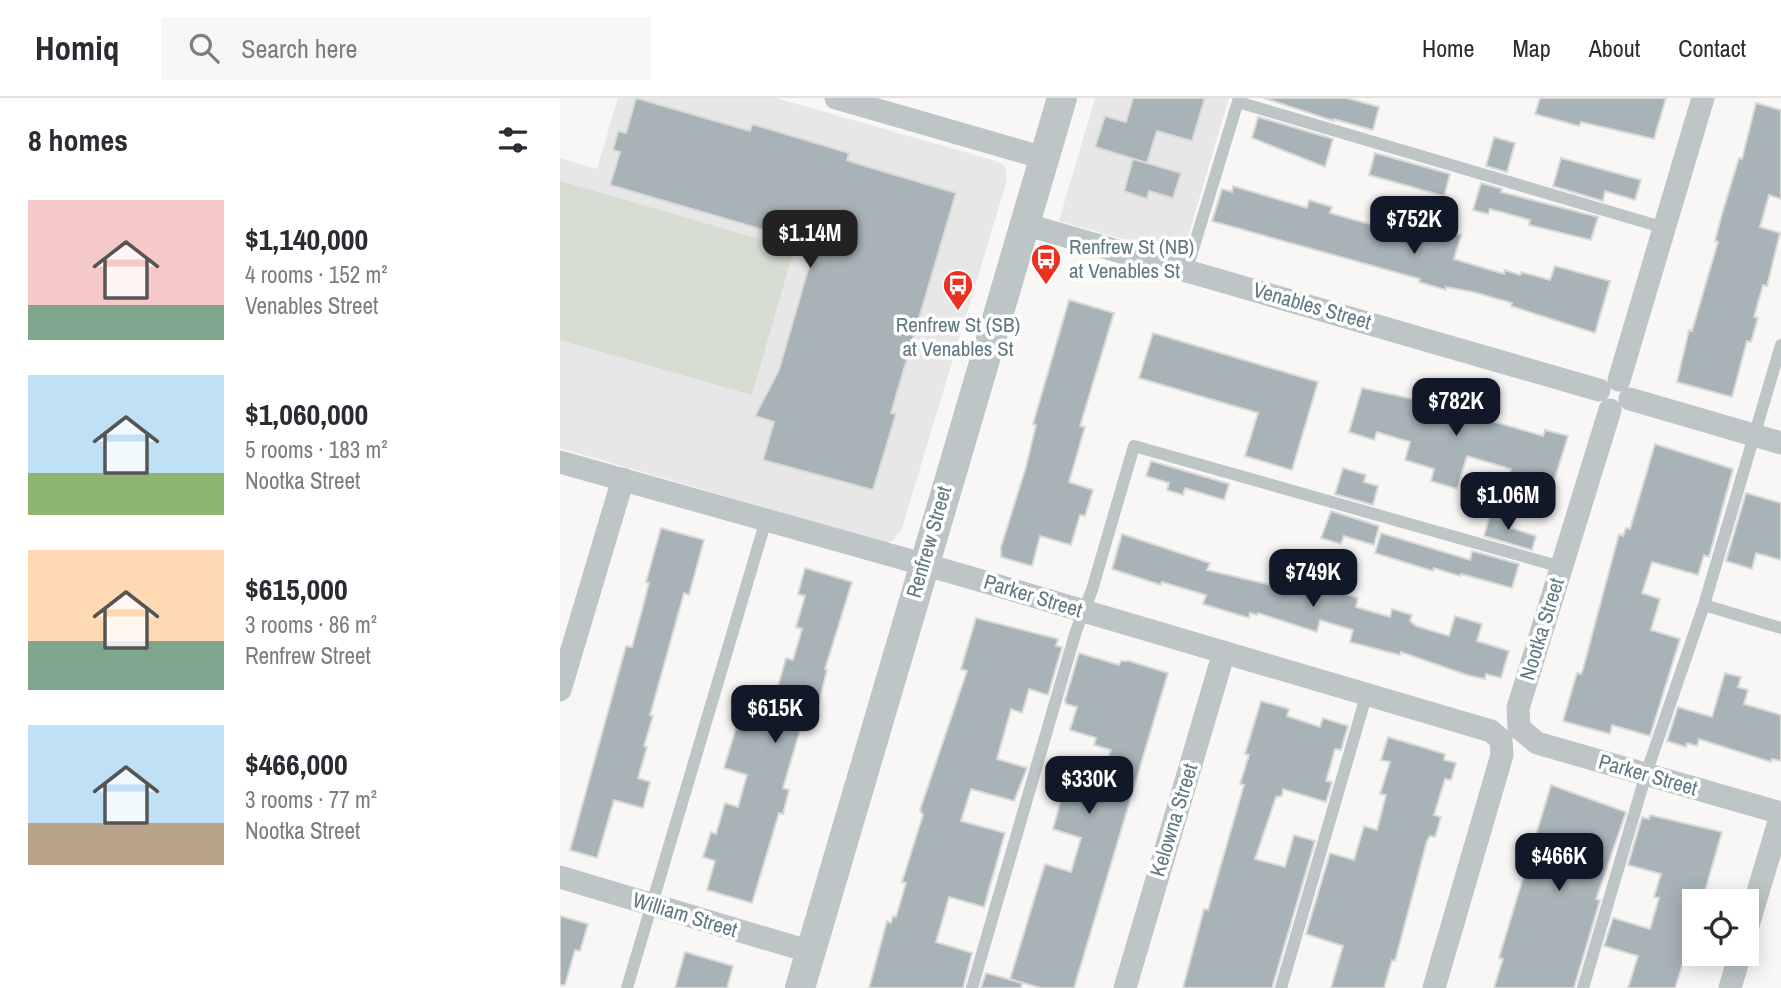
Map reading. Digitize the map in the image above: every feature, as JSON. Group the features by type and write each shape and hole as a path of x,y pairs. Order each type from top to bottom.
{"street":[{"path":"836,98 1044,158"},
{"name":"Renfrew Street","path":"800,988 1062,98"},
{"name":"Nootka Street","path":"1434,988 1703,98"},
{"name":"Venables Street","path":"1024,224 1781,443"},
{"name":"Parker Street","path":"560,462 923,564 1781,814"},
{"path":"560,690 623,480"},
{"name":"Kelowna Street","path":"1125,988 1224,652"},
{"path":"1759,889 1781,814"},
{"name":"William Street","path":"560,877 811,952"},
{"path":"1730,988 1736,966"}],"lane":[{"path":"1186,269 1239,100 1665,228"},
{"path":"1583,988 1647,774 1704,605 1781,345"},
{"path":"972,988 1133,446 1561,567"},
{"path":"627,988 766,520"},
{"path":"1704,605 1781,628"},
{"path":"1281,988 1367,693"}],"shaded area":[{"path":"618,98 776,98 996,161 1005,166 1007,180 902,528 893,541 884,542 560,448 560,158 597,169"},
{"path":"1095,98 1229,98 1187,240 1180,252 1176,254 1059,221"},
{"path":"560,181 794,249 752,395 560,340"}],"building":[{"path":"636,98 750,131 752,124 849,153 847,160 956,193 891,413 896,414 873,490 763,460 774,422 755,416 779,370 815,245 610,185 620,152 613,150 618,131 626,133"},
{"path":"1133,98 1205,98 1192,141 1157,131 1147,163 1095,147 1105,116 1126,122"},
{"path":"1264,98 1346,98 1379,107 1373,130 1334,121"},
{"path":"1540,98 1666,98 1654,139 1581,122 1579,126 1535,114"},
{"path":"1756,103 1781,110 1781,199 1769,195 1760,227 1780,233 1767,286 1763,285 1754,317 1758,318 1751,342 1747,341 1732,397 1677,382 1689,330 1692,331 1718,242 1715,241 1722,214 1739,158 1742,159"},
{"path":"1258,117 1333,139 1325,167 1252,138"},
{"path":"1494,137 1515,143 1507,172 1486,166"},
{"path":"1375,153 1450,174 1444,196 1369,175"},
{"path":"1561,158 1641,180 1635,200 1605,191 1603,201 1553,186"},
{"path":"1133,159 1181,173 1173,198 1149,191 1147,199 1124,191"},
{"path":"1481,183 1502,189 1501,192 1598,217 1591,240 1529,225 1530,220 1490,209 1488,214 1473,210"},
{"path":"1233,186 1307,208 1309,200 1332,207 1330,213 1401,233 1402,228 1432,237 1435,227 1461,235 1454,259 1504,274 1505,270 1520,275 1521,272 1550,280 1555,266 1610,281 1595,333 1511,306 1512,303 1473,292 1446,287 1446,290 1419,282 1420,279 1212,221 1222,189 1232,192"},
{"path":"1069,300 1114,313 1080,426 1085,427 1069,482 1093,490 1085,516 1080,515 1071,545 1040,536 1032,566 1001,557 1001,547 1026,467 1036,425 1033,424"},
{"path":"1153,333 1318,382 1292,470 1245,456 1258,413 1139,378"},
{"path":"1362,388 1422,401 1543,436 1545,430 1568,436 1554,481 1528,473 1525,481 1509,476 1511,469 1467,456 1457,489 1431,481 1434,469 1405,460 1410,442 1377,432 1374,440 1349,432"},
{"path":"1655,444 1733,469 1709,557 1704,555 1698,575 1652,562 1642,593 1660,599 1651,630 1680,639 1650,736 1612,725 1610,734 1563,721 1577,673 1581,674 1583,669 1619,534 1623,536 1626,528 1630,529"},
{"path":"1151,461 1229,484 1224,500 1185,488 1183,495 1167,490 1169,483 1146,476"},
{"path":"1343,468 1366,475 1364,482 1378,486 1373,505 1335,494"},
{"path":"1746,493 1781,503 1781,560 1756,553 1752,569 1726,561"},
{"path":"1331,511 1379,526 1374,545 1344,536 1341,544 1321,538"},
{"path":"1491,511 1514,518 1511,528 1536,536 1532,550 1484,536"},
{"path":"661,528 704,540 689,595 684,593 650,715 653,716 638,778 650,782 643,808 614,800 597,858 570,850 626,646 632,647"},
{"path":"1381,533 1470,560 1472,551 1519,564 1512,588 1434,568 1433,571 1375,553"},
{"path":"1122,534 1210,563 1207,570 1271,585 1275,573 1358,598 1356,607 1390,617 1392,609 1412,615 1410,621 1416,626 1449,636 1455,616 1482,624 1477,641 1509,651 1501,678 1486,674 1485,679 1467,675 1401,652 1400,655 1350,642 1353,630 1320,620 1317,632 1258,613 1250,613 1249,618 1203,604 1206,595 1162,582 1161,585 1112,569"},
{"path":"805,568 852,582 825,669 827,670 813,726 802,723 783,788 789,790 783,814 779,813 752,903 707,890 715,861 703,857 711,832 716,834 725,803 738,807 747,775 724,768 739,718 775,728 787,688 778,686 786,658 793,660 802,629 796,627 805,596 798,594"},
{"path":"976,618 1058,639 1056,646 1062,647 1048,695 1029,689 1022,713 1011,709 997,759 1027,768 1014,801 971,789 961,821 1005,833 984,907 949,897 936,942 972,953 963,988 869,988 887,921 891,923 893,916 896,917 906,883 902,882 923,815 920,810 967,671 961,669"},
{"path":"1079,653 1119,665 1121,661 1129,661 1168,673 1074,988 1041,988 1010,979 1045,864 1071,872 1081,838 1053,829 1063,793 1048,789 1054,767 1101,780 1111,750 1094,745 1096,738 1070,730 1077,707 1066,704 1065,700"},
{"path":"1725,673 1741,677 1738,687 1748,690 1744,704 1781,715 1781,761 1772,759 1771,762 1699,739 1697,746 1687,743 1686,747 1667,741 1678,707 1712,717"},
{"path":"1261,701 1289,709 1287,716 1320,727 1323,718 1348,726 1341,750 1335,749 1326,781 1332,782 1326,802 1283,789 1282,796 1276,797 1255,859 1285,867 1294,835 1315,841 1272,988 1183,988 1204,909 1208,910 1244,785 1240,784 1249,755 1245,754"},
{"path":"1388,737 1445,754 1444,760 1456,763 1451,780 1445,779 1434,815 1441,817 1435,837 1430,836 1427,841 1395,961 1392,960 1384,988 1331,988 1343,946 1306,934 1330,853 1354,860 1364,826 1377,830 1386,795 1380,794 1390,762 1381,760"},
{"path":"1551,785 1626,812 1596,899 1600,900 1574,988 1494,988 1503,959 1499,958"},
{"path":"1650,815 1722,832 1705,889 1682,889 1682,966 1675,988 1628,988 1638,956 1604,946 1613,918 1650,929 1659,898 1654,897 1661,874 1628,865 1642,817 1649,819"},
{"path":"560,916 588,924 580,951 575,950 565,985 560,985"},
{"path":"685,952 733,966 727,988 675,988"},
{"path":"986,973 1022,983 1021,988 981,988"}],"place":[{"name":"Renfrew St (NB) at Venables St","path":"1046,286"},
{"name":"Renfrew St (SB) at Venables St","path":"958,312"}]}
